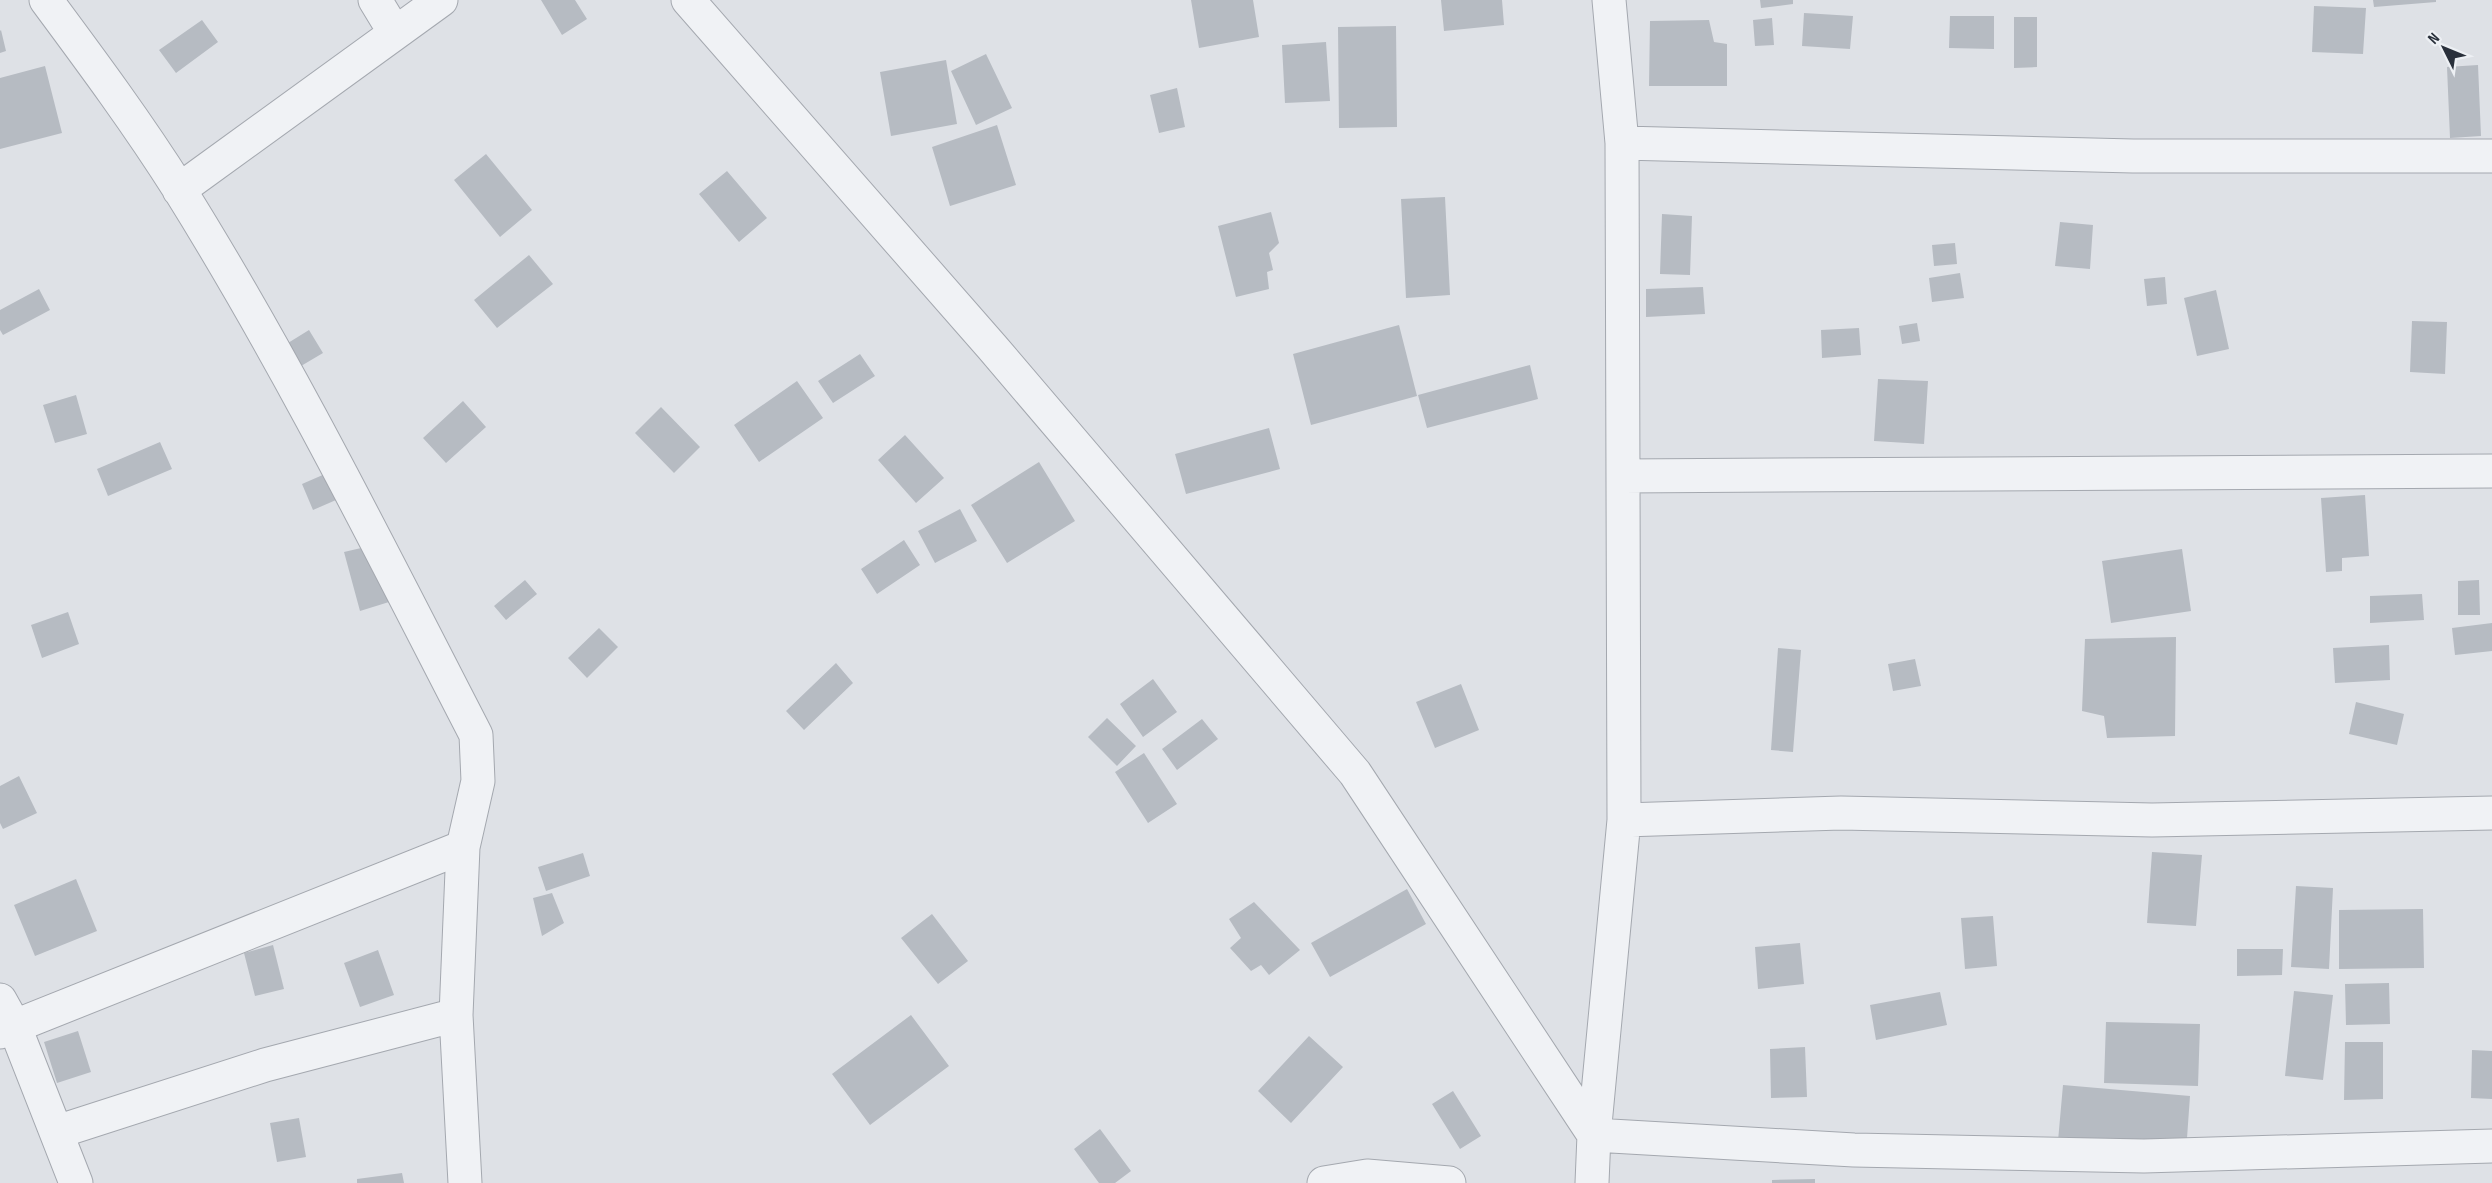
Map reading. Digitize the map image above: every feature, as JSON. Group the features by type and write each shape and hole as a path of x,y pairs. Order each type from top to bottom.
{"street":[{"path":"46,0 123,105 179,190 323,438 476,735 478,781 463,847 456,1015 465,1183"},
{"path":"375,0 395,33"},
{"path":"179,190 441,0"},
{"path":"688,0 992,347 1355,773 1594,1135"},
{"path":"1592,1183 1594,1135 1624,820 1622,143 1609,0"},
{"path":"1622,143 2133,156 2492,156"},
{"path":"1623,476 2492,471"},
{"path":"1624,820 1841,813 2152,820 2492,813"},
{"path":"76,1183 57,1132 5,1019 463,847"},
{"path":"57,1132 265,1065 456,1015"},
{"path":"1594,1135 1854,1150 2144,1156 2492,1146"},
{"path":"1324,1183 1367,1176 1449,1183"}],"building":[{"path":"541,0 575,0 587,19 562,35"},
{"path":"1191,0 1253,0 1259,37 1199,48"},
{"path":"1441,0 1502,0 1504,25 1444,31"},
{"path":"1760,0 1793,0 1793,4 1761,8"},
{"path":"2373,0 2436,0 2436,2 2374,7"},
{"path":"2314,6 2366,8 2363,54 2312,52"},
{"path":"1804,13 1853,16 1850,49 1802,46"},
{"path":"1950,16 1994,16 1994,49 1949,48"},
{"path":"2014,17 2037,17 2037,67 2014,68"},
{"path":"1772,18 1774,45 1755,46 1753,20"},
{"path":"202,20 218,42 176,73 159,50"},
{"path":"1709,20 1714,42 1727,44 1727,86 1649,86 1650,21"},
{"path":"1396,26 1397,127 1339,128 1338,27"},
{"path":"0,31 6,51 0,53"},
{"path":"1326,42 1330,101 1285,103 1282,45"},
{"path":"986,54 1012,108 976,125 951,71"},
{"path":"946,60 957,124 891,136 880,72"},
{"path":"2478,65 2481,136 2450,138 2447,67"},
{"path":"45,66 62,133 0,149 0,78"},
{"path":"1177,88 1185,127 1159,133 1150,95"},
{"path":"997,125 1016,185 950,206 932,147"},
{"path":"486,154 532,210 500,237 454,180"},
{"path":"727,171 767,218 739,242 699,194"},
{"path":"1445,197 1450,295 1406,298 1401,199"},
{"path":"1271,212 1279,243 1269,253 1273,270 1267,272 1269,289 1236,297 1218,226"},
{"path":"1662,214 1692,216 1690,275 1660,274"},
{"path":"2060,222 2093,225 2090,269 2055,266"},
{"path":"1955,243 1957,264 1934,266 1932,245"},
{"path":"529,255 553,284 497,328 474,300"},
{"path":"1960,273 1964,298 1932,302 1929,278"},
{"path":"2165,277 2167,304 2147,306 2144,279"},
{"path":"1703,287 1705,314 1646,317 1646,289"},
{"path":"39,289 50,310 3,335 0,330 0,310"},
{"path":"2216,290 2229,349 2197,356 2184,298"},
{"path":"2412,321 2447,322 2445,374 2410,372"},
{"path":"1917,323 1920,341 1902,344 1899,326"},
{"path":"1399,325 1417,396 1311,425 1293,354"},
{"path":"1859,328 1861,355 1822,358 1821,330"},
{"path":"309,330 323,353 301,366 288,343"},
{"path":"860,354 875,376 833,403 818,381"},
{"path":"1530,365 1538,399 1427,428 1418,395"},
{"path":"1878,379 1928,381 1924,444 1874,441"},
{"path":"797,381 823,418 759,462 734,425"},
{"path":"76,395 87,434 55,443 43,405"},
{"path":"463,401 486,427 446,463 423,438"},
{"path":"661,407 700,447 674,473 635,433"},
{"path":"1269,428 1280,469 1186,494 1175,454"},
{"path":"905,435 944,478 916,503 878,460"},
{"path":"160,442 172,469 108,496 97,469"},
{"path":"1039,462 1075,521 1007,563 971,505"},
{"path":"325,474 336,500 313,510 302,484"},
{"path":"2365,495 2369,556 2342,558 2342,571 2326,572 2321,498"},
{"path":"960,509 977,541 935,563 918,531"},
{"path":"904,540 920,565 877,594 861,569"},
{"path":"374,545 389,602 360,611 344,552"},
{"path":"2182,549 2191,611 2111,623 2102,561"},
{"path":"525,580 537,594 506,620 494,606"},
{"path":"2479,580 2480,615 2458,615 2458,581"},
{"path":"2422,594 2424,620 2370,623 2370,596"},
{"path":"68,612 79,644 42,658 31,625"},
{"path":"2492,623 2492,651 2455,655 2452,628"},
{"path":"599,628 618,647 587,678 568,658"},
{"path":"2176,637 2175,736 2107,738 2104,716 2082,711 2085,639"},
{"path":"2389,645 2390,680 2335,683 2333,648"},
{"path":"1778,648 1801,650 1793,752 1771,750"},
{"path":"1915,659 1921,686 1893,691 1888,664"},
{"path":"836,663 853,683 804,730 786,711"},
{"path":"1153,679 1177,712 1143,737 1120,704"},
{"path":"1461,684 1479,730 1435,748 1416,702"},
{"path":"2356,702 2404,714 2397,745 2349,734"},
{"path":"1107,718 1136,746 1117,766 1088,737"},
{"path":"1202,719 1218,739 1177,770 1162,749"},
{"path":"1144,753 1177,804 1148,823 1115,772"},
{"path":"19,776 37,813 3,829 0,823 0,786"},
{"path":"2152,852 2202,855 2196,926 2147,923"},
{"path":"583,853 590,876 546,891 538,867"},
{"path":"76,879 97,931 35,956 14,905"},
{"path":"2296,886 2333,888 2329,969 2291,967"},
{"path":"1407,889 1426,924 1330,977 1311,943"},
{"path":"552,893 564,923 542,936 533,898"},
{"path":"1254,902 1300,950 1269,975 1261,965 1251,971 1230,948 1241,938 1229,919"},
{"path":"2423,909 2424,968 2339,969 2339,910"},
{"path":"932,914 968,961 938,984 901,938"},
{"path":"1993,916 1997,966 1965,969 1961,918"},
{"path":"1800,943 1804,984 1758,989 1755,947"},
{"path":"273,945 284,989 255,996 244,953"},
{"path":"2237,949 2283,949 2282,975 2237,976"},
{"path":"378,950 394,995 360,1007 344,963"},
{"path":"2389,983 2390,1024 2346,1025 2345,984"},
{"path":"2294,991 2333,995 2323,1080 2285,1076"},
{"path":"1940,992 1947,1025 1876,1040 1870,1005"},
{"path":"911,1015 949,1066 870,1125 832,1074"},
{"path":"2106,1022 2200,1024 2198,1086 2104,1083"},
{"path":"78,1031 91,1072 57,1083 44,1042"},
{"path":"1309,1036 1343,1067 1291,1123 1258,1091"},
{"path":"2345,1042 2383,1042 2383,1099 2344,1100"},
{"path":"1805,1047 1807,1097 1771,1098 1770,1049"},
{"path":"2472,1050 2492,1051 2492,1099 2471,1098"},
{"path":"2063,1085 2190,1096 2186,1152 2058,1141"},
{"path":"1453,1091 1481,1136 1460,1149 1432,1104"},
{"path":"299,1118 306,1157 277,1162 270,1123"},
{"path":"1100,1129 1131,1171 1115,1183 1099,1183 1074,1149"},
{"path":"402,1173 404,1183 357,1183 357,1179"},
{"path":"1815,1179 1815,1183 1772,1183 1772,1180"}]}
